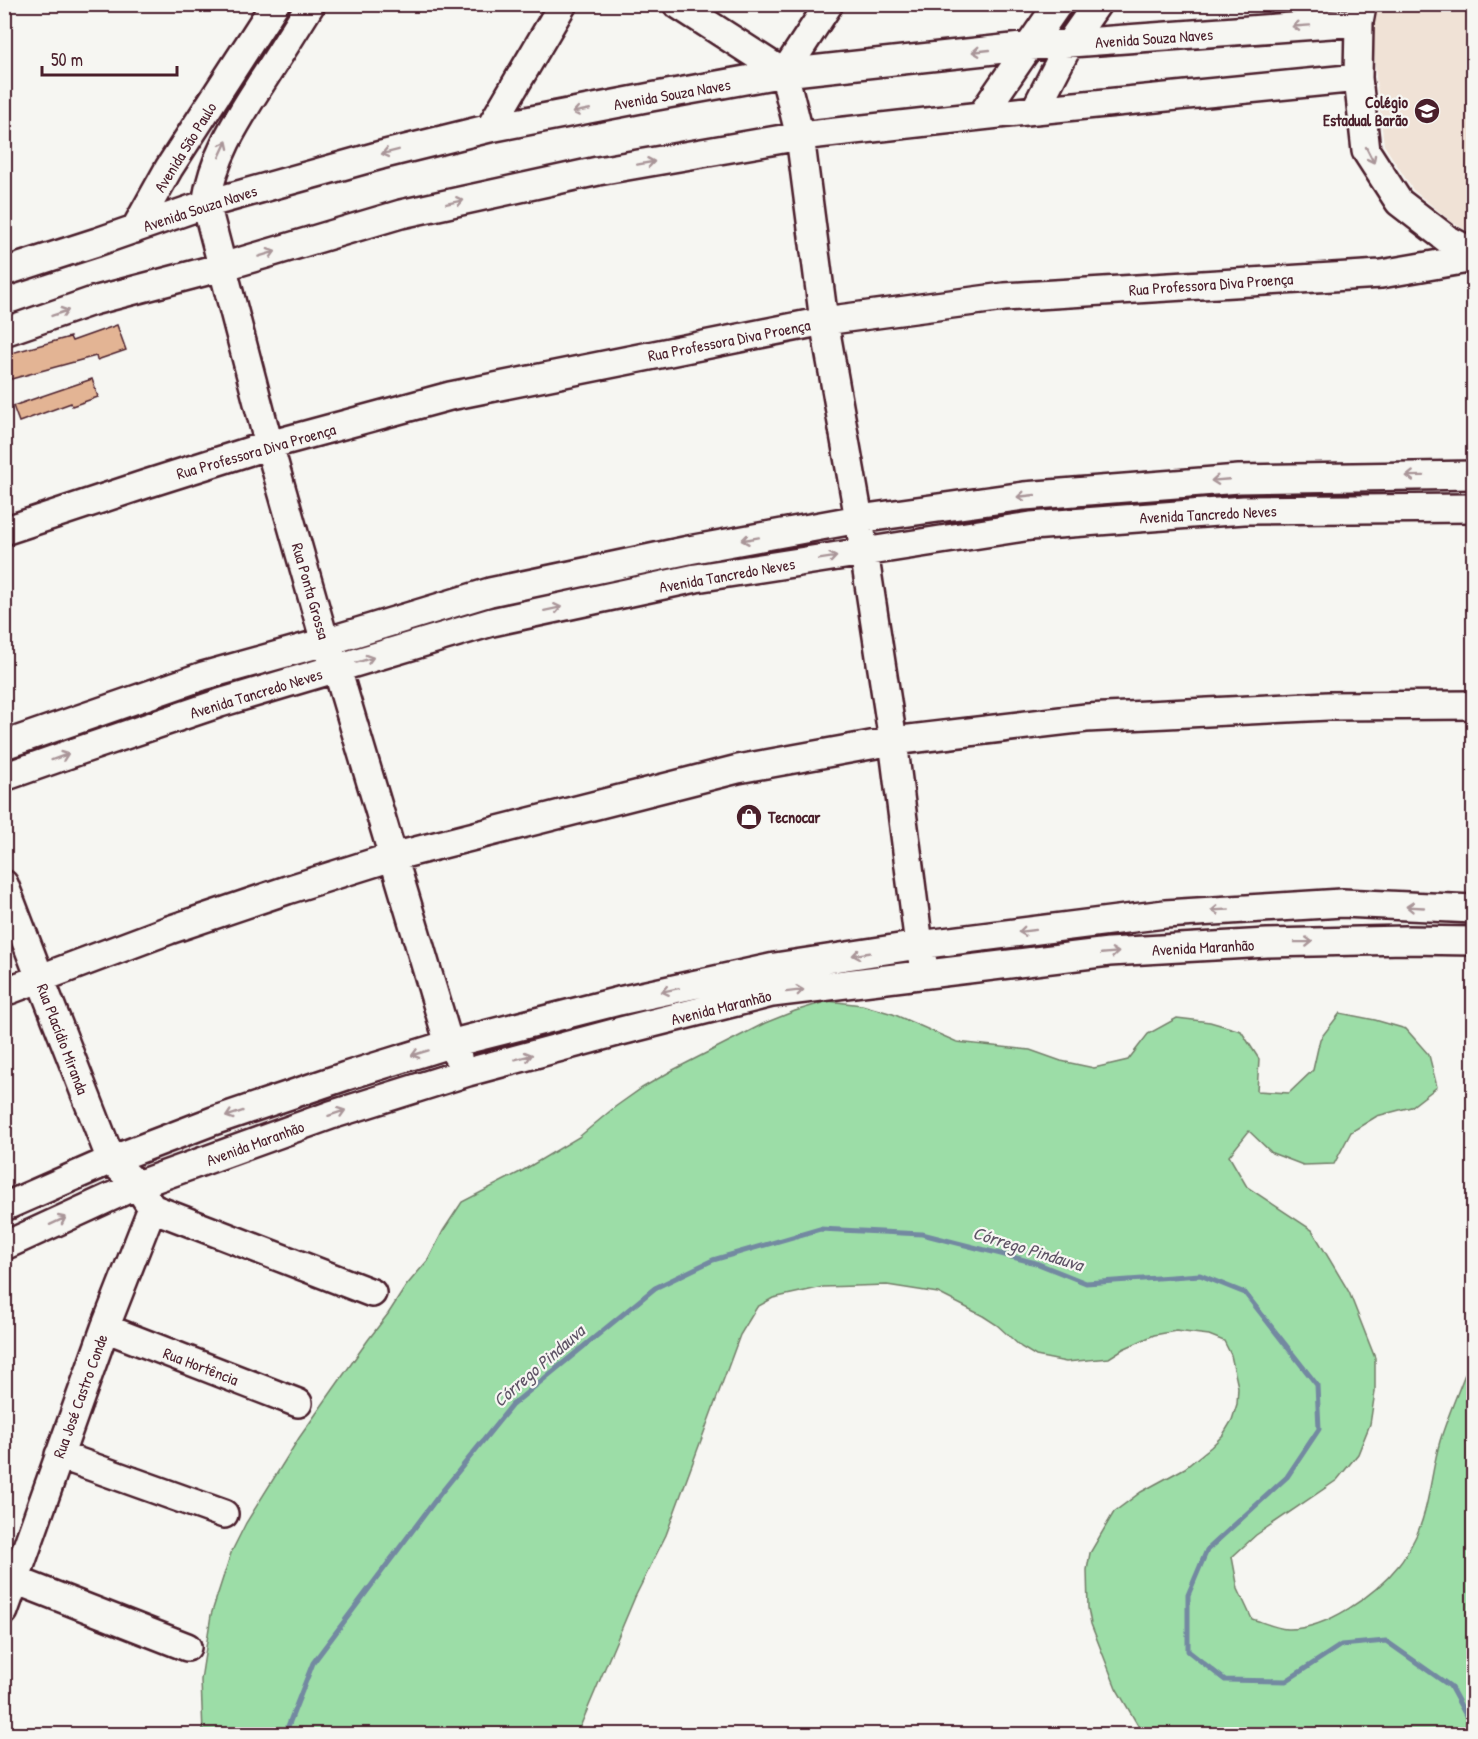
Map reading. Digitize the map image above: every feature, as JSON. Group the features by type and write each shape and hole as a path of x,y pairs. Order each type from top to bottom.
{"street":[{"name":"Avenida São Paulo","path":"135,230 169,168 276,4"},
{"name":"Avenida São Paulo","path":"206,204 209,182 226,141 311,4"},
{"path":"490,128 563,4"},
{"path":"676,4 784,73 800,136 824,321 859,519 893,741 919,945 927,975"},
{"path":"784,73 829,4"},
{"path":"981,116 1058,4"},
{"path":"1035,110 1069,44 1097,4"},
{"name":"Avenida Souza Naves","path":"4,272 135,230 206,204 381,155 490,128 784,73 1361,13"},
{"path":"1361,13 1358,78 1366,151 1399,202 1447,239 1473,252"},
{"path":"4,332 93,301 222,267 401,214 598,171 800,136 1358,78"},
{"name":"Rua Ponta Grossa","path":"206,204 269,445 325,642 337,669 449,1044 468,1072"},
{"name":"Rua Professora Diva Proença","path":"4,531 269,445 450,396 824,321 1004,297 1381,274 1473,258"},
{"name":"Avenida Tancredo Neves","path":"4,745 203,676 490,592 689,550 859,519 1024,496 1239,479 1473,475"},
{"name":"Avenida Tancredo Neves","path":"4,777 209,707 492,622 696,578 1031,526 1244,510 1473,508"},
{"path":"4,992 190,923 392,857 738,769 893,741 1086,718 1328,706 1473,705"},
{"name":"Rua Placídio Miranda","path":"4,884 111,1160 137,1185"},
{"name":"Avenida Maranhão","path":"4,1207 111,1160 224,1117 346,1076 449,1044 619,1001 775,967 919,945 1165,914 1342,903 1473,909"},
{"name":"Avenida Maranhão","path":"4,1246 137,1185 331,1115 468,1072 772,993 1109,952 1267,943 1473,941"},
{"path":"137,1185 152,1208 372,1293"},
{"name":"Rua José Castro Conde","path":"4,1611 105,1328 152,1208"},
{"name":"Rua Hortência","path":"105,1328 298,1403"},
{"path":"59,1455 224,1514"},
{"path":"15,1581 187,1647"}],"shaded area":[{"name":"Colégio Estadual Barão","path":"1375,5 1473,5 1473,234 1453,223 1413,190 1384,145 1372,22"}],"green space":[{"path":"828,1001 862,1005 893,1014 957,1042 1030,1050 1061,1061 1094,1068 1128,1060 1148,1034 1177,1018 1210,1022 1241,1031 1259,1059 1257,1091 1289,1093 1313,1070 1320,1039 1340,1013 1406,1029 1429,1055 1437,1087 1411,1107 1377,1116 1351,1132 1334,1164 1303,1165 1272,1153 1249,1131 1229,1156 1247,1187 1312,1230 1349,1292 1375,1358 1375,1392 1370,1424 1358,1454 1337,1480 1256,1535 1232,1557 1238,1589 1252,1619 1287,1629 1318,1624 1349,1609 1377,1588 1402,1562 1417,1534 1425,1511 1440,1441 1473,1352 1473,1734 1143,1734 1116,1688 1091,1624 1088,1608 1087,1570 1090,1553 1114,1512 1141,1492 1185,1468 1223,1435 1232,1420 1237,1404 1238,1387 1231,1355 1224,1341 1209,1335 1176,1331 1154,1335 1109,1358 1066,1362 1036,1356 1021,1347 997,1325 983,1316 938,1293 887,1285 823,1287 773,1298 757,1307 740,1335 666,1535 635,1597 577,1734 203,1734 201,1680 211,1615 231,1553 246,1523 299,1438 406,1286 428,1260 462,1202 522,1171 579,1137 615,1107 673,1070 765,1023"}],"building":[{"path":"117,325 126,350 97,360 96,356 4,381 4,355 70,337 72,341"},
{"path":"92,379 98,397 72,406 71,403 19,422 13,406"}],"waterway":[{"name":"Córrego Pindauva","path":"285,1734 313,1663 440,1494 512,1405 655,1288 713,1260 820,1229 922,1234 1036,1263 1086,1283 1200,1275 1245,1293 1317,1385 1319,1429 1287,1477 1207,1550 1188,1595 1188,1651 1225,1680 1286,1681 1341,1645 1386,1641 1450,1686 1474,1730"}],"place":[{"name":"Colégio Estadual Barão","path":"1427,111"},
{"name":"Tecnocar","path":"749,817"}]}
